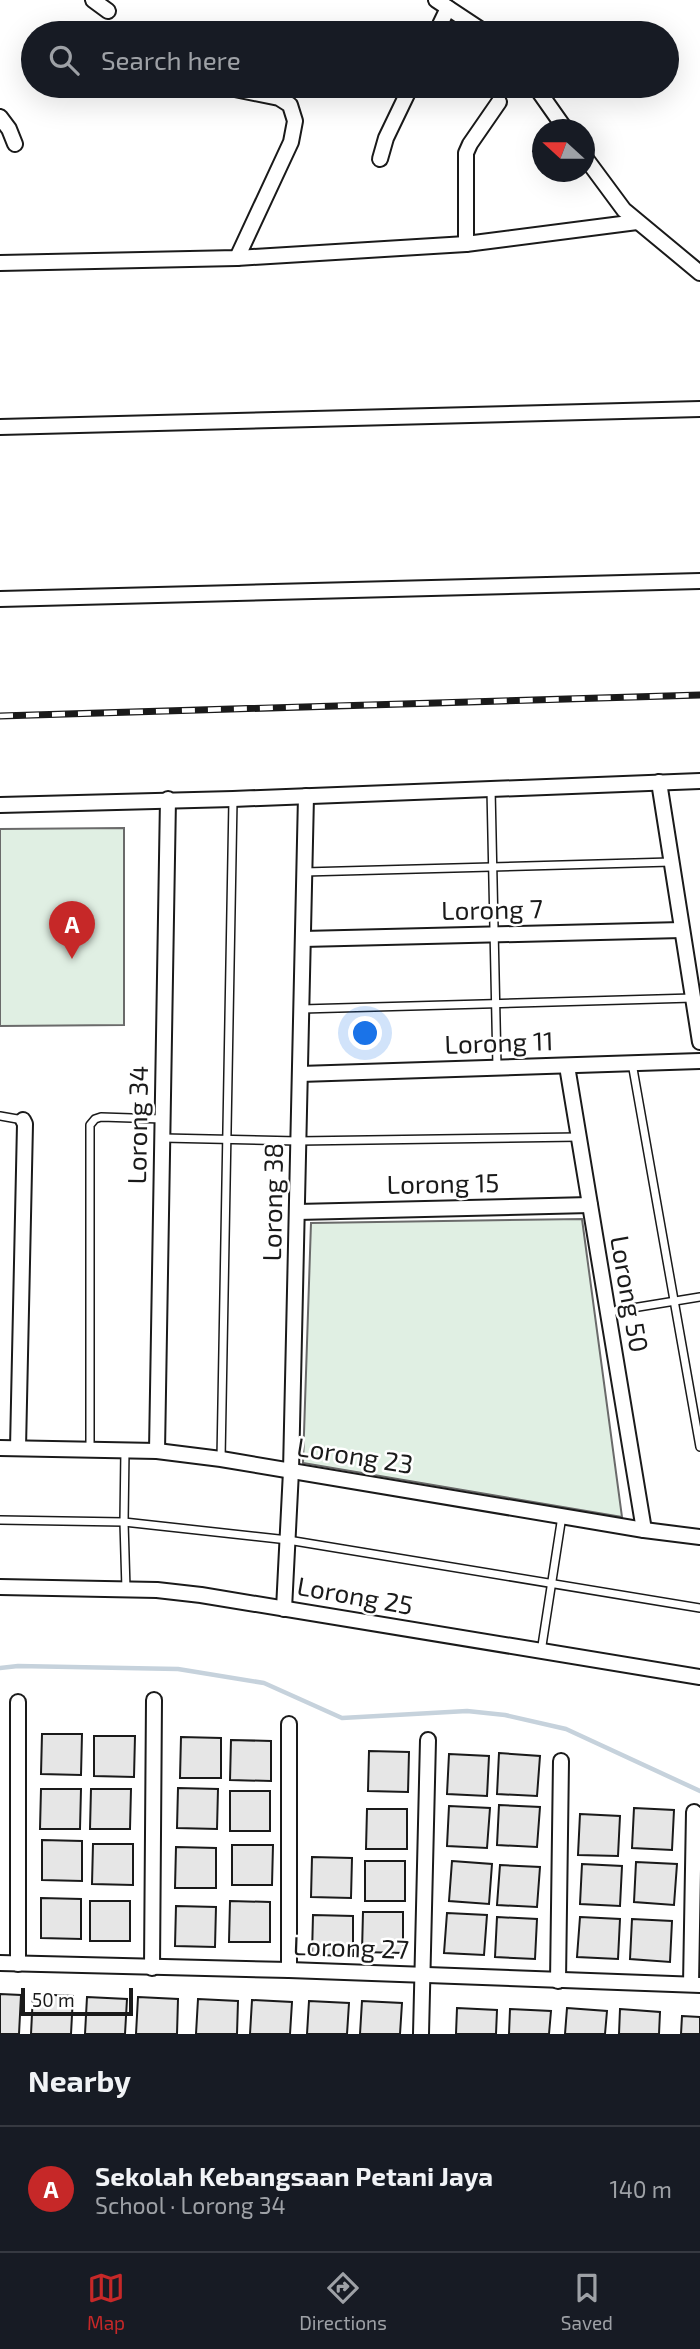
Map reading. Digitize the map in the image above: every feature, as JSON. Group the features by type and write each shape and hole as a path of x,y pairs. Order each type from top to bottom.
{"street":[{"path":"93,0 108,11"},
{"path":"436,0 468,21"},
{"path":"442,21 449,8"},
{"path":"237,258 291,142 295,121 290,105 279,98"},
{"path":"380,159 386,138 405,98"},
{"path":"543,98 558,119"},
{"path":"466,244 466,153 499,102"},
{"path":"0,117 15,144"},
{"path":"595,172 618,204 700,273"},
{"path":"0,263 237,258 466,244 637,222"},
{"path":"0,427 700,409"},
{"path":"0,599 700,581"},
{"path":"0,805 233,799 700,780"},
{"path":"659,782 700,1036"},
{"name":"Lorong 38","path":"284,1609 291,1471 306,796"},
{"name":"Lorong 34","path":"157,1451 168,799"},
{"name":"Lorong 7","path":"303,939 682,930"},
{"name":"Lorong 11","path":"300,1074 700,1061"},
{"name":"Lorong 50","path":"567,1066 644,1530"},
{"path":"18,1448 23,1120"},
{"name":"Lorong 15","path":"297,1212 590,1205"},
{"name":"Lorong 23","path":"0,1448 157,1451 221,1459 700,1537"},
{"name":"Lorong 25","path":"0,1587 126,1589 201,1595 700,1677"},
{"path":"152,1968 154,1700"},
{"path":"18,1964 19,1702"},
{"path":"289,1724 289,1970"},
{"path":"421,2034 428,1740"},
{"path":"558,1981 561,1761"},
{"path":"694,1812 695,1985"},
{"name":"Lorong 27","path":"0,1964 289,1970 695,1985"}],"lane":[{"path":"491,789 497,1068"},
{"path":"221,1459 233,799"},
{"path":"304,872 672,862"},
{"path":"301,1009 693,998"},
{"path":"632,1063 700,1447"},
{"path":"0,1116 23,1120"},
{"path":"90,1449 90,1125 101,1117 163,1119"},
{"path":"163,1138 298,1141 579,1137"},
{"path":"608,1312 700,1297"},
{"path":"125,1450 126,1589"},
{"path":"541,1652 562,1515"},
{"path":"0,1520 124,1522 288,1540 700,1608"}],"green space":[{"path":"124,828 124,1025 0,1026 0,829"},
{"path":"582,1219 622,1517 303,1463 311,1223"}],"building":[{"path":"42,1734 82,1734 81,1775 41,1774"},
{"path":"94,1736 135,1736 134,1777 94,1776"},
{"path":"181,1737 221,1738 221,1778 180,1778"},
{"path":"231,1740 271,1741 271,1781 230,1780"},
{"path":"369,1751 409,1752 408,1792 368,1791"},
{"path":"499,1753 540,1756 537,1796 497,1794"},
{"path":"449,1754 489,1756 487,1796 447,1794"},
{"path":"178,1788 218,1789 217,1829 177,1828"},
{"path":"41,1789 81,1789 80,1829 40,1829"},
{"path":"91,1789 131,1789 130,1829 90,1829"},
{"path":"230,1791 270,1791 270,1831 230,1831"},
{"path":"499,1805 540,1807 537,1847 497,1845"},
{"path":"449,1806 490,1808 487,1848 447,1846"},
{"path":"634,1808 674,1810 672,1850 632,1848"},
{"path":"367,1809 407,1809 407,1849 366,1849"},
{"path":"580,1814 620,1816 618,1856 578,1855"},
{"path":"42,1840 82,1841 82,1881 42,1880"},
{"path":"93,1844 133,1844 133,1885 92,1884"},
{"path":"232,1845 273,1845 272,1885 232,1885"},
{"path":"176,1847 216,1848 216,1888 175,1888"},
{"path":"312,1857 352,1858 351,1898 311,1897"},
{"path":"365,1861 405,1861 405,1901 365,1901"},
{"path":"452,1861 492,1864 489,1904 449,1901"},
{"path":"636,1862 677,1864 674,1905 634,1902"},
{"path":"582,1864 622,1866 620,1906 580,1904"},
{"path":"500,1865 540,1867 537,1907 497,1905"},
{"path":"41,1898 81,1899 81,1939 41,1938"},
{"path":"90,1901 130,1901 130,1941 90,1941"},
{"path":"230,1901 270,1902 270,1942 229,1942"},
{"path":"176,1906 216,1907 215,1947 175,1946"},
{"path":"363,1912 403,1912 403,1953 362,1952"},
{"path":"447,1913 487,1915 484,1955 444,1953"},
{"path":"313,1915 353,1916 353,1956 312,1955"},
{"path":"497,1917 537,1919 535,1959 495,1957"},
{"path":"580,1917 620,1919 618,1959 577,1957"},
{"path":"632,1919 672,1921 670,1962 630,1959"},
{"path":"0,1994 21,1995 19,2034 0,2034"},
{"path":"33,1994 73,1996 71,2034 31,2034"},
{"path":"87,1997 127,1999 125,2034 85,2034"},
{"path":"138,1997 178,1999 177,2034 136,2034"},
{"path":"198,1999 238,2001 237,2034 196,2034"},
{"path":"252,2000 292,2002 290,2034 250,2034"},
{"path":"309,2001 349,2003 347,2034 307,2034"},
{"path":"362,2001 402,2003 400,2034 360,2034"},
{"path":"457,2008 497,2010 496,2034 456,2034"},
{"path":"567,2008 607,2011 605,2034 565,2034"},
{"path":"510,2009 551,2011 549,2034 509,2034"},
{"path":"620,2009 660,2012 659,2034 619,2034"},
{"path":"682,2016 700,2017 700,2034 681,2034"}],"waterway":[{"path":"0,1668 18,1666 178,1669 264,1683 342,1718 467,1711 505,1715 566,1729 700,1791"}],"railway":[{"path":"0,716 700,695"}],"place":[{"name":"Sekolah Kebangsaan Petani Jaya","path":"72,959"}]}
